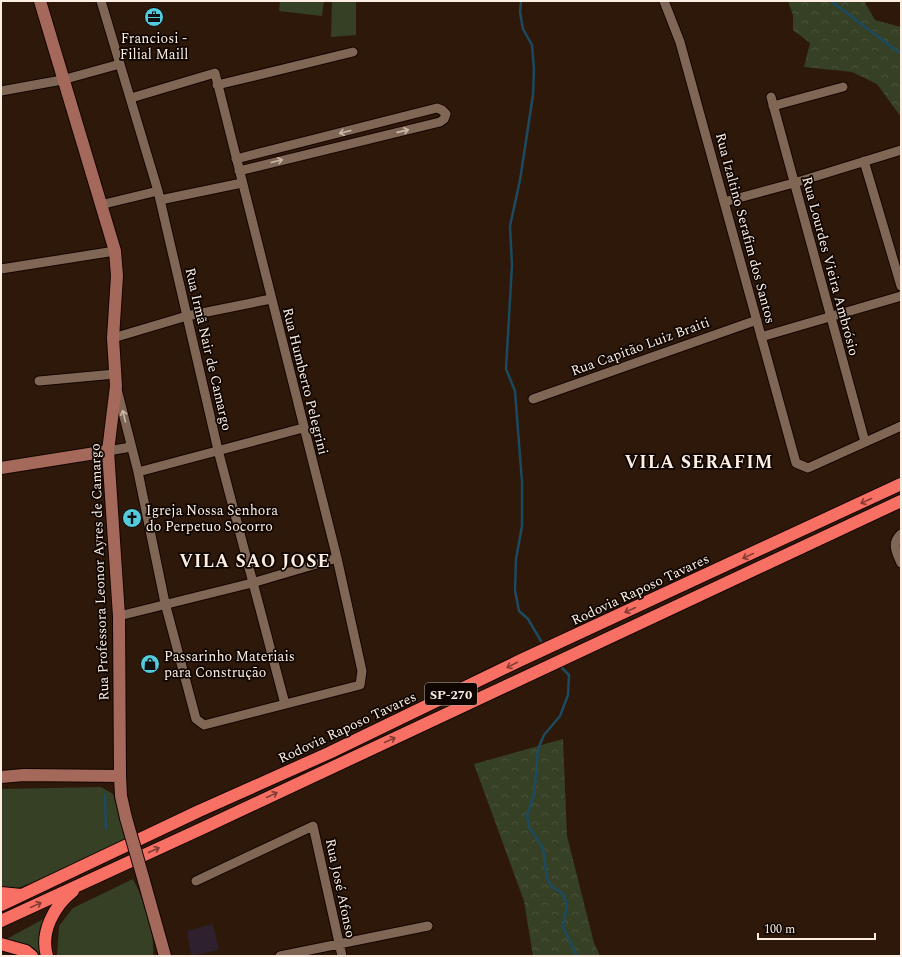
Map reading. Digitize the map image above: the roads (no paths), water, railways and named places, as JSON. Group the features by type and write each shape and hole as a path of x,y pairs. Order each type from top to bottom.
{"highway":[{"name":"Rodovia Raposo Tavares","path":"1,905 199,810 329,753 519,661 901,484"},
{"name":"SP-270","path":"1,921 901,500"},
{"path":"47,956 45,935 49,920 70,893 83,883"},
{"path":"1,893 22,895"},
{"path":"1,944 26,951 32,956"}],"main road":[{"name":"Rua Professora Leonor Ayres de Camargo","path":"40,1 62,80 115,251 117,276 113,338 116,380 108,451 119,616 119,758 121,796 166,956"},
{"path":"1,468 108,451"},
{"path":"102,776 113,769 119,758"},
{"path":"1,778 24,775 120,776"},
{"path":"102,776 121,796"},
{"path":"157,956 160,936"}],"street":[{"name":"Rua Irmã Nair de Camargo","path":"101,1 159,196 218,450 285,704"},
{"name":"Rua Izaltino Serafim dos Santos","path":"664,1 680,42 796,463 808,468 865,442"},
{"path":"131,98 215,74 217,84 353,52"},
{"path":"1,91 62,80 120,64"},
{"name":"Rua Humberto Pelegrini","path":"217,84 337,558 362,671 360,685 285,704"},
{"name":"Rua Lourdes Vieira Ambrósio","path":"843,87 772,101 865,442"},
{"path":"236,159 375,125 437,108 446,114 444,119 440,122 239,171"},
{"path":"375,125 378,137"},
{"path":"307,141 311,153"},
{"path":"724,202 794,183 901,150"},
{"path":"864,161 901,286"},
{"path":"100,205 242,183"},
{"path":"1,269 115,251"},
{"path":"761,337 901,296"},
{"path":"113,338 187,316 271,298"},
{"name":"Rua Capitão Luiz Braiti","path":"533,399 757,320"},
{"path":"39,381 116,380 138,472 165,603 196,719 204,725 285,704"},
{"path":"865,442 901,426"},
{"path":"138,472 303,428"},
{"path":"108,451 131,447"},
{"path":"901,534 895,542 895,551 901,563"},
{"path":"119,616 165,603 252,583 337,558"},
{"name":"Rua José Afonso","path":"196,881 313,826 342,956"},
{"path":"280,956 338,943 428,926"}],"waterway":[{"path":"521,1 520,12 523,29 532,45 534,69 533,95 520,180 510,226 512,265 506,369 515,391 522,482 522,526 516,559 515,590 519,611 528,619 541,641"},
{"path":"831,1 901,54"},
{"path":"562,668 569,675 568,695 560,716 544,735 538,749 534,795 527,815 529,827 543,848 547,878 551,886 563,894 567,905 563,927 577,956"},
{"path":"105,794 106,829"}],"place":[{"name":"Franciosi - Filial Maill","path":"154,17"},
{"name":"Igreja Nossa Senhora do Perpetuo Socorro","path":"132,518"},
{"name":"Passarinho Materiais para Construção","path":"150,664"}],"district":[{"name":"VILA SERAFIM","path":"699,462"},
{"name":"VILA SAO JOSE","path":"255,561"}]}
